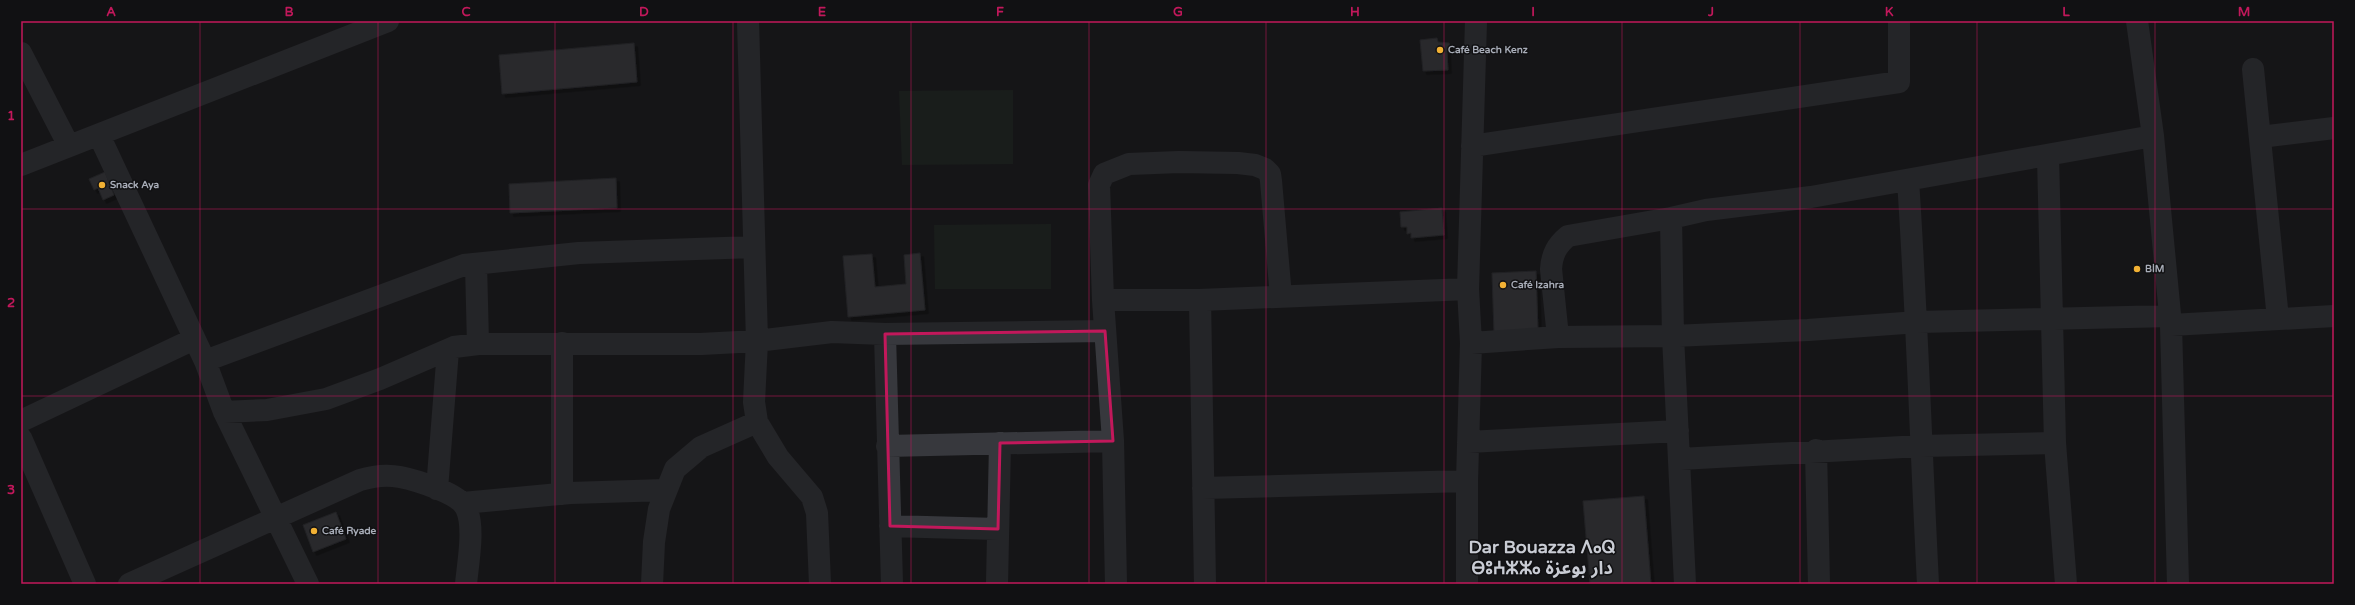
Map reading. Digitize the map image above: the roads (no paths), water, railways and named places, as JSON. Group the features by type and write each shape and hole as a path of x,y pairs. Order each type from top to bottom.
{"street":[{"path":"21,165 388,21"},
{"path":"748,21 757,341 754,402 757,422 778,457 812,497 817,514 820,584"},
{"path":"1472,146 1899,82 1899,21"},
{"path":"2137,21 2153,136 2171,320 2178,584"},
{"path":"1467,584 1467,481 1471,343 1468,289 1474,23"},
{"path":"21,53 69,146"},
{"path":"2253,69 2278,319"},
{"path":"2260,137 2334,128"},
{"path":"99,135 205,361 224,412 277,517 308,584"},
{"path":"1558,337 1551,269 1552,260 1559,244 1568,236 1706,210 1811,197 2048,156 2153,136"},
{"path":"2048,156 2055,443 2066,584"},
{"path":"1116,584 1113,441 1103,300 1099,185 1104,174 1129,164 1179,162 1255,165 1270,174 1281,296"},
{"path":"1908,180 1918,322 1920,446 1928,584"},
{"path":"1670,218 1673,336 1685,584"},
{"path":"205,361 464,265 579,253 754,246"},
{"path":"476,264 478,344"},
{"path":"1103,300 1200,300 1468,289"},
{"path":"1200,300 1205,584"},
{"path":"1471,343 1558,337 1673,336 1918,322 2053,318 2171,320 2278,319 2334,316"},
{"path":"224,412 267,410 326,399 380,379 448,350 478,344 694,344 757,341 781,336 832,332 885,334 1105,331"},
{"path":"885,334 892,584"},
{"path":"21,421 194,339"},
{"path":"562,343 562,494"},
{"path":"436,489 448,350"},
{"path":"652,584 654,542 659,509 675,469 701,447 757,422"},
{"path":"1468,442 1678,431"},
{"path":"21,438 85,584"},
{"path":"887,446 1113,441"},
{"path":"997,584 1000,443"},
{"path":"1680,459 1816,450 2055,443"},
{"path":"1816,450 1819,584"},
{"path":"129,584 277,517 373,476 399,477 436,489 463,503 562,494 666,490"},
{"path":"1203,488 1467,481"},
{"path":"463,503 470,520 466,584"},
{"path":"890,526 998,529"}],"place":[{"name":"Café Beach Kenz","path":"1440,50"},
{"name":"Snack Aya","path":"102,185"},
{"name":"BİM","path":"2137,269"},
{"name":"Café Izahra","path":"1503,285"},
{"name":"Café Ryade","path":"314,531"}],"district":[{"name":"Dar Bouazza ⴷⴰⵕ ⴱⵓⵄⵣⵣⴰ دار بوعزة","path":"1542,557"}]}
